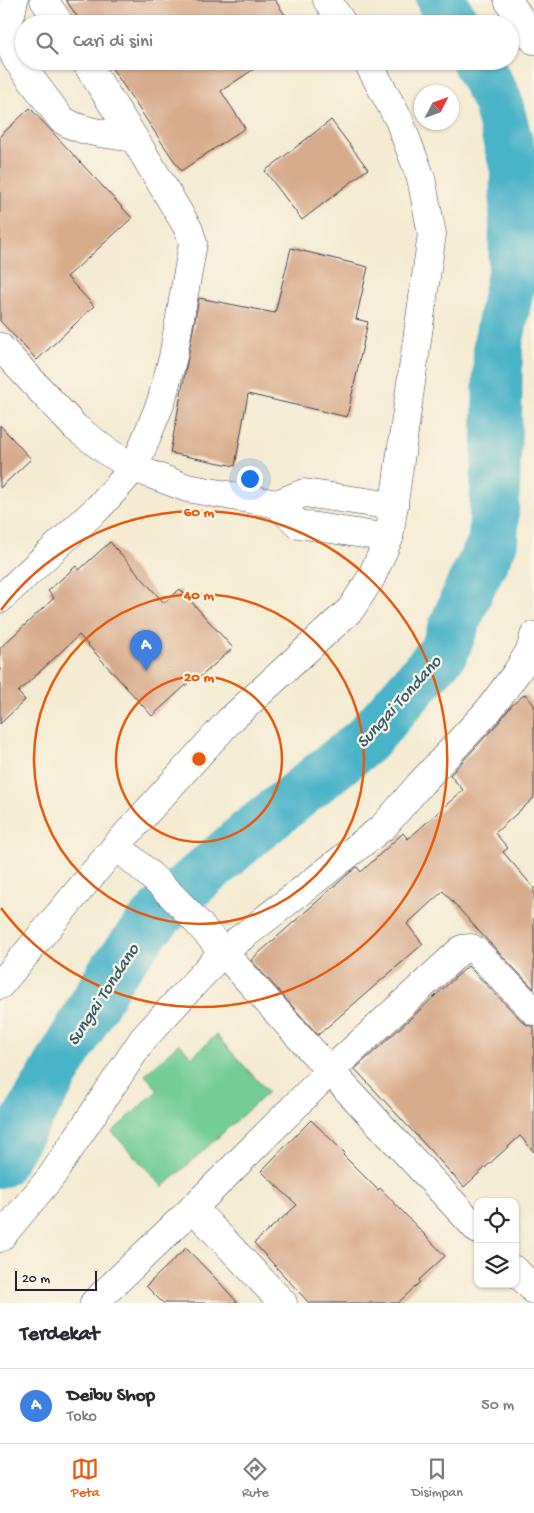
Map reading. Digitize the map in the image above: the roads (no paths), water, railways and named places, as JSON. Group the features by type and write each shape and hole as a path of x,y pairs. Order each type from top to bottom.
{"street":[{"path":"14,0 6,36 15,57"},
{"path":"44,0 54,15"},
{"path":"327,0 337,15"},
{"path":"508,0 518,15"},
{"path":"519,17 534,40"},
{"path":"24,70 61,119 71,126 134,138"},
{"path":"0,599 99,507 134,468 161,402 173,357 192,243 189,230 134,138 90,70"},
{"path":"0,985 116,846 229,720 351,609 371,578 389,538 432,234 421,178 399,120 371,70"},
{"path":"0,347 74,428 134,468 187,488 277,504 304,494 394,506"},
{"path":"277,504 298,524 389,538"},
{"path":"0,1238 51,1177 143,1039 223,952 383,827 488,711 522,664 531,649 534,636"},
{"path":"116,846 145,869 204,928 223,952 330,1071 474,1226"},
{"path":"94,1303 193,1208 330,1071 462,949 471,948 477,952 534,1012"},
{"path":"193,1208 283,1303"},
{"path":"519,1274 534,1290"}],"waterway":[{"name":"Sungai Tondano","path":"441,0 450,15"},
{"name":"Sungai Tondano","path":"0,1163 50,1081 111,974 149,925 181,893 249,834 366,740 444,651 469,589 493,542 498,344 513,269 515,169 497,100 481,70"}],"place":[{"name":"Deibu Shop","path":"146,671"}]}
